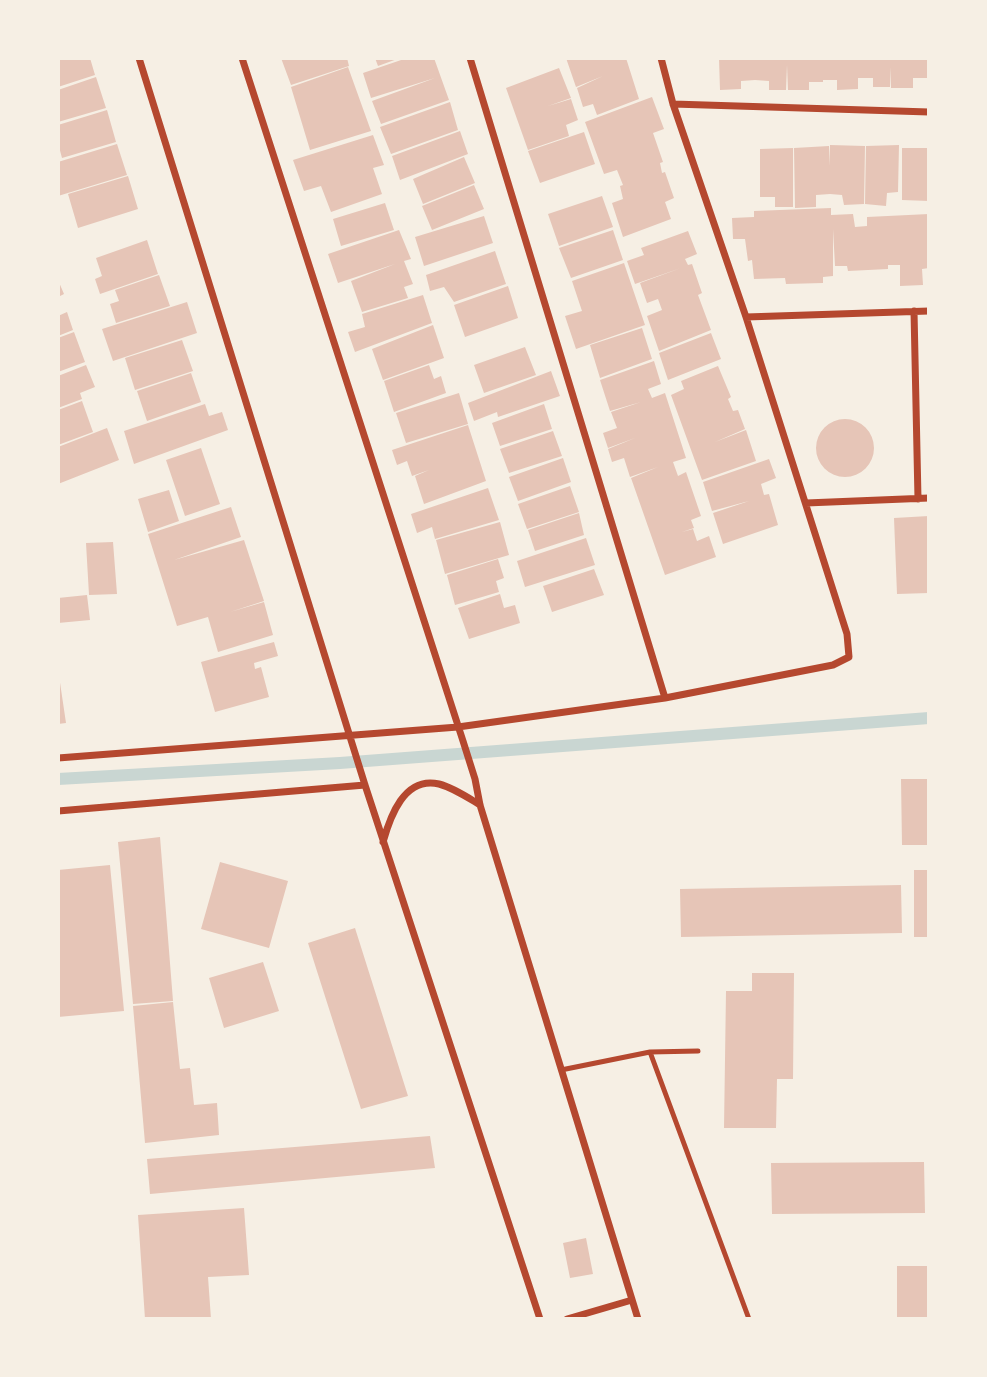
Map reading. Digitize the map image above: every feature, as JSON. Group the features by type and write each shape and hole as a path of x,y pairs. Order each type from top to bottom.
{"street":[{"path":"139,58 383,842 540,1319"},
{"path":"242,58 475,779 480,805 638,1319"},
{"path":"470,58 665,698"},
{"path":"58,758 458,727 665,698 833,665 849,657 847,634 806,503 673,104 661,58"},
{"path":"673,104 929,112"},
{"path":"914,311 918,499"},
{"path":"746,317 929,311"},
{"path":"806,503 929,498"},
{"path":"383,842 391,816 403,796 416,787 437,783 480,805"},
{"path":"58,811 365,785"},
{"path":"567,1319 632,1300"}],"lane":[{"path":"561,1070 650,1052 698,1051"},
{"path":"650,1052 749,1319"}],"building":[{"path":"58,58 90,58 95,75 58,87"},
{"path":"281,58 347,58 349,66 291,85"},
{"path":"375,58 400,58 378,66"},
{"path":"407,58 434,58 449,100 381,124 372,101 435,78 371,98 363,73"},
{"path":"566,58 626,58 639,99 597,115 593,104 583,107 577,88 603,76 576,87"},
{"path":"719,58 929,58 929,78 913,78 913,88 891,88 891,67 890,87 873,87 873,78 858,78 858,89 837,90 837,80 823,80 809,82 809,90 788,90 787,65 786,90 769,90 769,81 755,80 741,81 741,89 720,90"},
{"path":"348,67 371,131 310,150 291,87"},
{"path":"559,68 571,98 548,106 571,99 578,120 566,125 569,136 528,150 506,88"},
{"path":"96,77 106,108 58,122 58,90"},
{"path":"652,97 664,129 653,133 663,162 660,163 662,173 665,172 674,198 665,202 671,219 623,237 612,203 623,199 620,186 623,185 617,170 604,174 585,122"},
{"path":"450,102 458,130 391,154 380,127"},
{"path":"107,110 116,142 62,158 58,143 58,125"},
{"path":"460,131 468,154 400,180 392,156"},
{"path":"584,132 595,164 540,183 528,151"},
{"path":"373,135 384,165 373,168 382,194 331,212 321,186 304,191 293,160"},
{"path":"117,144 127,175 58,196 58,162"},
{"path":"830,145 865,146 864,204 844,205 842,195 830,194 816,195 816,207 795,208 794,148 829,146 830,166"},
{"path":"899,145 898,192 887,193 886,206 865,204 866,146"},
{"path":"793,148 793,207 775,207 775,197 760,197 760,149"},
{"path":"902,148 929,148 929,201 902,200"},
{"path":"464,157 475,183 423,204 413,179"},
{"path":"128,176 138,209 78,228 68,194"},
{"path":"474,185 484,209 432,230 422,206"},
{"path":"602,196 613,227 559,246 548,214"},
{"path":"385,203 394,230 341,246 333,219"},
{"path":"831,208 831,215 853,214 855,227 867,226 867,217 929,214 929,268 922,269 923,285 900,286 900,265 888,265 888,269 848,271 847,266 835,266 833,229 833,276 823,277 823,283 786,284 785,278 754,279 752,260 748,261 745,239 733,239 732,218 754,217 754,211"},
{"path":"484,216 493,243 424,266 415,237"},
{"path":"399,230 411,259 404,261 413,284 404,287 408,298 362,312 351,281 395,264 338,283 328,254"},
{"path":"613,230 623,260 571,278 559,248"},
{"path":"688,231 697,254 685,259 688,265 692,264 702,293 698,295 711,330 659,351 647,316 662,310 658,299 647,303 640,283 681,268 635,284 627,261 644,255 641,248"},
{"path":"147,240 158,274 100,294 95,279 102,276 96,258"},
{"path":"495,251 506,284 454,302 444,287 430,291 426,275"},
{"path":"624,263 645,325 576,349 565,316 582,311 572,281"},
{"path":"159,275 170,306 116,323 110,304 119,301 115,290"},
{"path":"58,280 64,294 58,297"},
{"path":"508,286 518,318 465,337 454,305"},
{"path":"423,295 432,323 355,352 348,332 365,327 362,314"},
{"path":"187,302 197,333 113,361 102,329"},
{"path":"67,312 73,330 58,336 58,316"},
{"path":"433,325 444,358 383,380 372,349"},
{"path":"642,328 652,359 600,378 590,345"},
{"path":"74,332 85,362 58,372 58,338"},
{"path":"711,333 721,359 668,380 659,353"},
{"path":"182,340 193,371 135,390 125,358"},
{"path":"525,347 536,375 484,393 474,365"},
{"path":"654,361 661,384 648,389 652,398 665,393 686,458 673,462 678,476 686,472 701,516 691,520 694,528 682,532 693,529 697,541 709,536 716,557 665,575 631,478 658,467 630,477 624,458 612,462 608,449 635,438 608,448 603,433 617,428 611,412 641,402 610,411 600,380"},
{"path":"86,365 95,387 80,393 82,399 58,408 58,376"},
{"path":"429,365 434,379 441,376 446,393 394,412 384,381"},
{"path":"718,366 731,397 728,399 733,411 738,410 745,429 715,442 746,430 756,461 702,480 671,395 684,389 681,381"},
{"path":"551,371 560,396 498,417 497,412 474,421 468,403"},
{"path":"191,373 201,402 147,421 137,391"},
{"path":"459,393 468,424 406,443 396,413"},
{"path":"82,401 93,432 58,445 58,410"},
{"path":"205,404 209,416 222,412 228,430 134,464 124,431"},
{"path":"544,404 552,429 500,446 492,423"},
{"path":"845,419 866,427 874,448 866,469 845,477 824,469 816,448 824,427"},
{"path":"468,425 486,481 424,504 415,476 429,470 412,476 407,461 397,465 392,450"},
{"path":"107,428 119,460 58,484 58,447"},
{"path":"553,431 562,456 509,473 500,449"},
{"path":"201,448 220,504 185,516 166,460"},
{"path":"563,458 571,482 518,501 509,477"},
{"path":"769,459 776,478 761,484 764,495 769,494 778,525 723,544 713,513 749,501 712,511 703,482"},
{"path":"570,486 579,512 527,529 518,504"},
{"path":"488,488 499,520 435,539 432,527 417,533 411,514"},
{"path":"169,490 179,521 148,532 138,499"},
{"path":"231,507 241,537 174,560 244,540 264,601 230,612 264,602 273,635 218,652 208,617 177,626 148,534"},
{"path":"579,513 584,535 535,551 528,530"},
{"path":"929,516 929,593 897,594 894,518"},
{"path":"500,522 509,555 445,574 436,540"},
{"path":"586,538 595,565 525,587 517,561"},
{"path":"113,542 117,594 89,595 86,543"},
{"path":"498,559 504,578 496,581 499,592 455,605 447,575"},
{"path":"594,569 604,595 552,612 543,586"},
{"path":"500,594 504,608 515,605 520,623 469,639 458,608"},
{"path":"87,595 90,620 58,623 58,598"},
{"path":"274,642 278,656 254,663 255,669 261,667 269,697 215,712 201,662"},
{"path":"58,669 66,723 58,724"},
{"path":"901,779 929,779 929,845 902,845"},
{"path":"160,837 173,1001 133,1004 118,842"},
{"path":"220,862 288,881 269,948 201,929"},
{"path":"110,865 124,1011 58,1017 58,870"},
{"path":"914,870 929,870 929,937 914,937"},
{"path":"901,885 902,933 681,937 680,889"},
{"path":"355,928 408,1096 361,1109 308,943"},
{"path":"263,962 279,1011 224,1028 209,978"},
{"path":"752,973 794,973 793,1079 777,1079 776,1128 724,1128 726,991 752,991"},
{"path":"173,1002 180,1069 190,1068 194,1105 217,1103 219,1135 145,1143 133,1006"},
{"path":"430,1136 435,1168 150,1194 147,1159"},
{"path":"924,1162 925,1213 772,1214 771,1163"},
{"path":"244,1208 249,1275 208,1277 211,1319 145,1319 138,1215"},
{"path":"586,1238 593,1274 570,1278 563,1243"},
{"path":"897,1266 929,1266 929,1319 897,1319"}],"waterway":[{"path":"58,779 340,763 929,718"}]}
